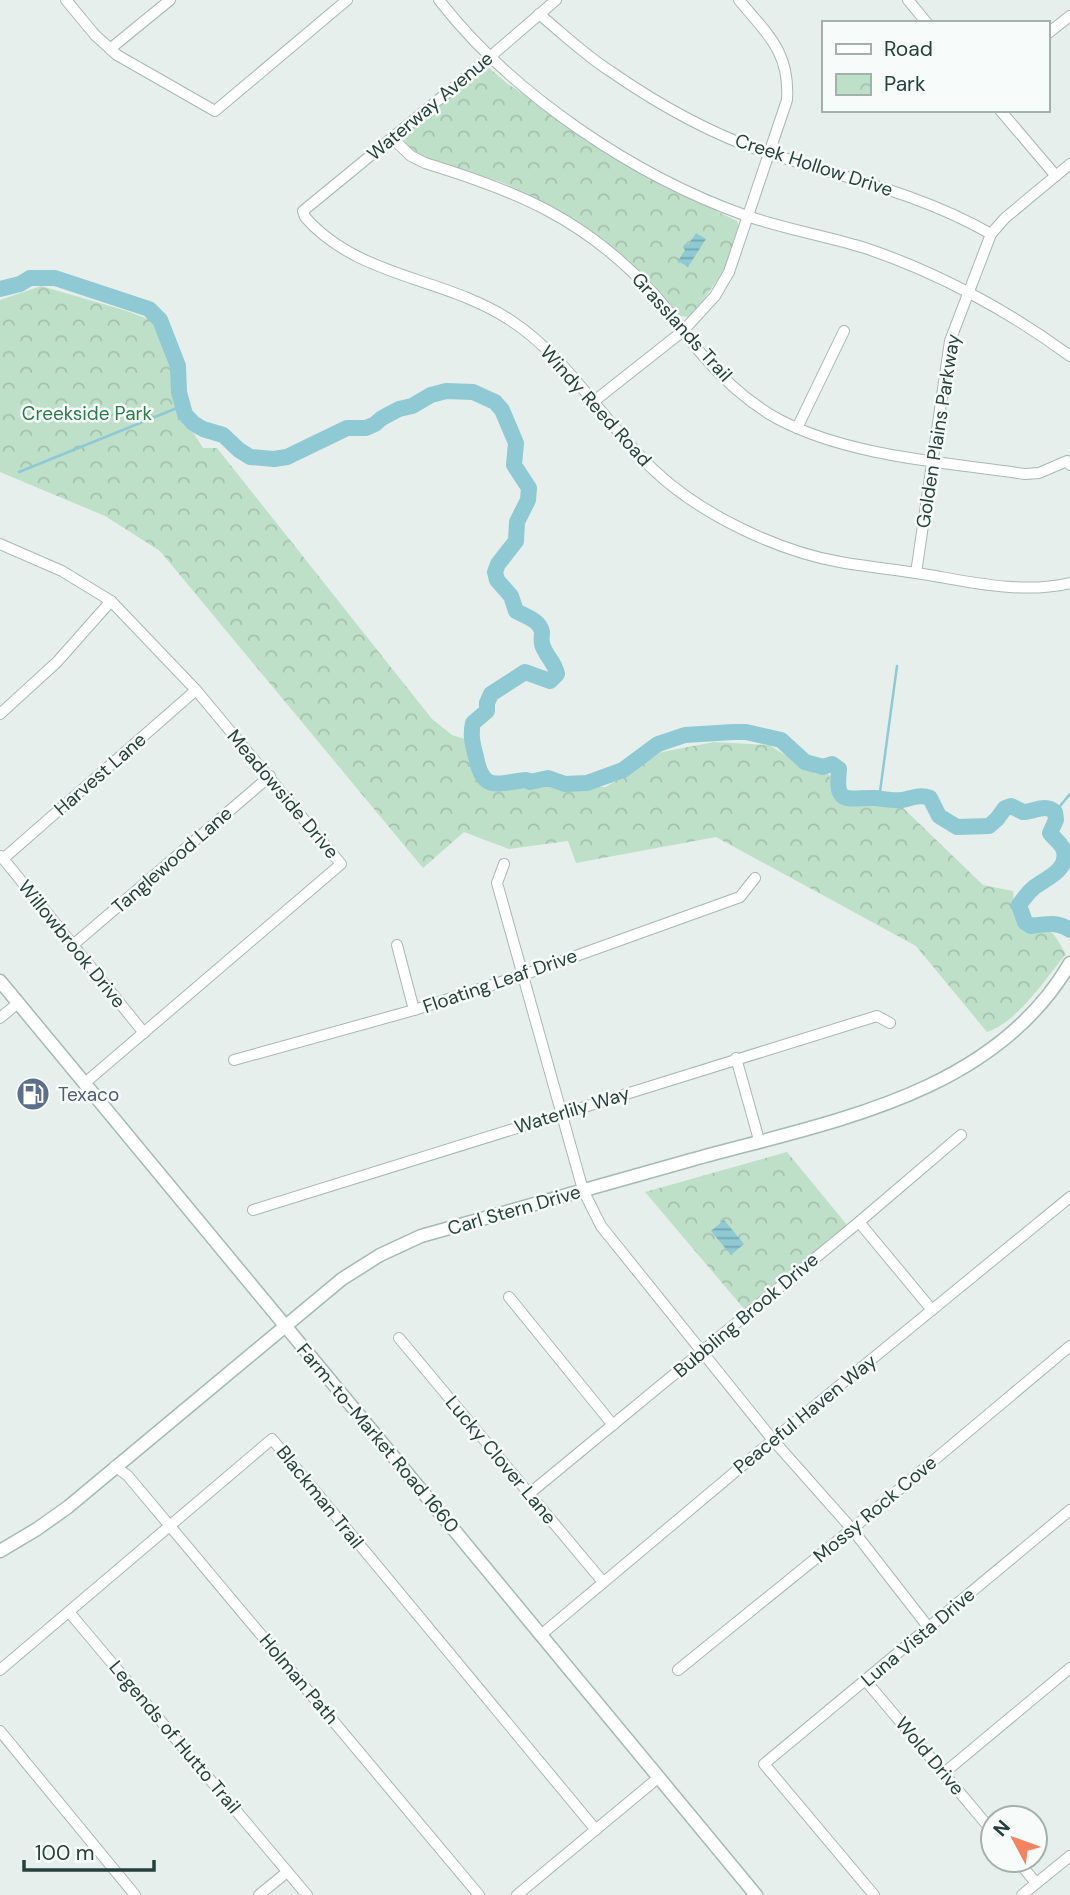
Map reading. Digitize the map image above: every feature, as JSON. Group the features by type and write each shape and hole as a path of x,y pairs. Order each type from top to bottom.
{"street":[{"path":"66,0 110,49 129,63 215,111 340,2"},
{"path":"110,49 170,0"},
{"path":"439,0 458,25 502,70 550,107 624,157 711,201 749,216 865,248 923,271 1007,315 1070,356"},
{"name":"Waterway Avenue","path":"303,211 556,0"},
{"path":"593,402 683,331 715,296 729,272 787,100 788,81 785,64 778,49 739,0"},
{"path":"908,0 925,21"},
{"name":"Creek Hollow Drive","path":"539,14 608,70 685,117 769,153 870,182 932,205 991,234"},
{"path":"1049,32 1070,16"},
{"path":"1002,112 1056,176"},
{"name":"Grasslands Trail","path":"392,138 411,156 425,163 511,192 578,227 654,293 705,358 740,391 775,417 797,428 864,450 1025,474 1040,473 1067,461 1070,465"},
{"name":"Golden Plains Parkway","path":"916,573 950,341 991,234 1005,218 1070,164"},
{"name":"Windy Reed Road","path":"303,211 308,221 356,257 395,274 464,297 510,320 537,340 575,379 637,454 659,475 698,503 751,533 837,562 1013,587 1051,587 1070,583"},
{"path":"797,428 844,331"},
{"name":"Meadowside Drive","path":"0,544 62,571 111,601 196,690 341,864 86,1082"},
{"path":"0,714 57,663 111,601"},
{"name":"Harvest Lane","path":"2,857 196,690"},
{"name":"Tanglewood Lane","path":"73,945 270,776"},
{"name":"Willowbrook Drive","path":"2,857 144,1032"},
{"path":"504,864 498,883 583,1190 601,1226 773,1440 852,1529 929,1628"},
{"name":"Floating Leaf Drive","path":"234,1060 414,1010 523,975 740,897 755,878"},
{"path":"397,945 414,1010"},
{"name":"Carl Stern Drive","path":"2,1545 37,1529 68,1507 342,1279 380,1255 421,1236 866,1110 914,1093 945,1078 997,1046 1040,1004 1067,968"},
{"name":"Farm-to-Market Road 1660","path":"0,981 756,1895"},
{"path":"0,1018 18,1003"},
{"name":"Waterlily Way","path":"253,1210 877,1016 890,1023"},
{"path":"736,1058 760,1140"},
{"name":"Bubbling Brook Drive","path":"530,1493 859,1223 961,1135"},
{"name":"Peaceful Haven Way","path":"542,1634 773,1440 1070,1197"},
{"path":"859,1223 932,1310"},
{"path":"509,1297 613,1425"},
{"name":"Lucky Clover Lane","path":"399,1338 603,1582"},
{"name":"Mossy Rock Cove","path":"678,1670 852,1529 1070,1346"},
{"name":"Blackman Trail","path":"0,1670 272,1439 596,1830"},
{"name":"Holman Path","path":"115,1466 128,1476 479,1895"},
{"name":"Luna Vista Drive","path":"874,1895 764,1764 1070,1510"},
{"name":"Legends of Hutto Trail","path":"69,1612 307,1895"},
{"path":"944,1773 1070,1668"},
{"name":"Wold Drive","path":"866,1681 979,1815"},
{"path":"0,1731 135,1895"},
{"path":"517,1895 658,1777"},
{"path":"1023,1895 1070,1856"},
{"path":"259,1895 287,1872"},
{"path":"1028,1874 1036,1884"}],"green space":[{"path":"489,68 545,109 702,204 737,221 736,243 730,257 713,286 689,317 680,316 640,273 577,222 529,194 433,160 410,148 404,141 407,132 483,69"},
{"name":"Creekside Park","path":"41,286 151,320 172,367 174,402 203,448 217,448 432,719 452,735 465,739 482,786 606,787 662,752 714,742 769,745 816,774 829,774 836,799 853,806 870,803 899,804 983,885 1013,891 1015,910 1026,929 1051,932 1066,954 1020,1010 987,1032 916,946 716,837 576,863 568,841 509,849 464,832 423,868 160,551 105,516 0,472 0,300"},
{"path":"787,1152 847,1225 745,1310 645,1192"}],"water":[{"path":"696,233 706,239 688,267 678,261 685,250 683,247 688,245"},
{"path":"724,1220 744,1244 731,1255 711,1231"}],"waterway":[{"path":"0,289 20,284 30,278 55,278 149,309 160,320 178,366 179,392 185,414 203,429 223,435 250,457 287,457 347,428 366,428 399,409 446,391 473,392 495,402 502,410 516,443 514,465 529,488 528,500 517,522 516,541 495,572 497,580 511,596 516,611 532,619 541,628 543,647 557,674 550,681 525,672 491,694 487,711 473,723 472,732 479,768 487,781 499,784 548,778 565,784 587,783 623,770 658,744 685,735 746,732 781,740 805,762 823,767 832,764 839,769 839,789 845,797 899,800 930,798 939,816 957,827 989,826 1005,808 1011,806 1023,812 1051,809 1055,812 1056,820 1050,833 1060,843 1065,857 1058,871 1030,891 1019,905 1025,922 1031,926 1056,924 1070,930"},
{"path":"19,472 182,406"},
{"path":"879,799 897,666"},
{"path":"1055,812 1070,794"}],"place":[{"name":"Texaco","path":"33,1094"}]}
